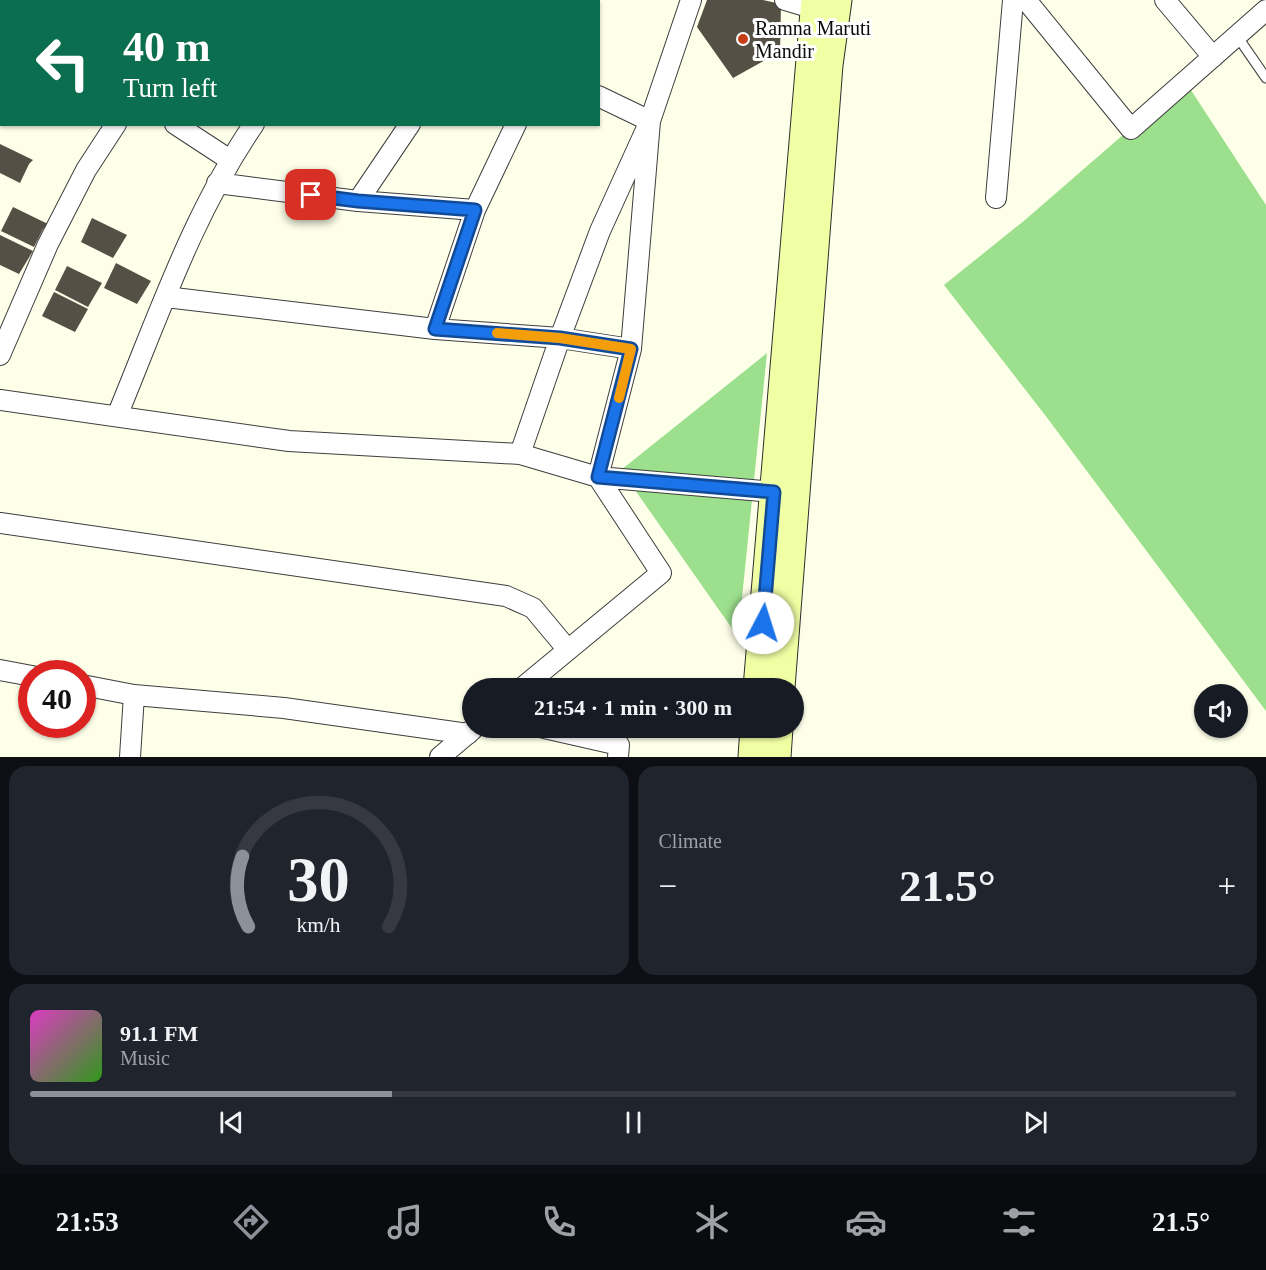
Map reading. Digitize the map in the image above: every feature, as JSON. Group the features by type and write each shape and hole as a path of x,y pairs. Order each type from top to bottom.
{"street":[{"path":"785,0 823,3"},
{"path":"996,198 1013,0"},
{"path":"1026,0 1131,129 1266,10"},
{"path":"1165,0 1213,57"},
{"path":"520,454 600,231 650,121 689,1"},
{"path":"758,678 774,492 823,3"},
{"path":"782,678 829,65 823,3"},
{"path":"600,97 650,121"},
{"path":"534,678 661,573 598,477 631,349 650,121"},
{"path":"0,355 48,244 86,170 115,126"},
{"path":"178,126 230,160"},
{"path":"117,416 198,220 230,160 253,126"},
{"path":"358,201 409,126"},
{"path":"435,329 475,210 515,126"},
{"path":"218,183 358,201 475,210"},
{"path":"166,297 435,329 560,338 631,349"},
{"path":"0,400 289,441 520,454 598,477 774,492"},
{"path":"0,523 506,596 533,608 568,650"},
{"path":"0,670 18,673"},
{"path":"96,688 134,695 284,708 462,730"},
{"path":"130,757 134,695"},
{"path":"440,757 463,738"},
{"path":"588,738 619,745 618,757"},
{"path":"752,757 753,738"},
{"path":"777,757 778,738"}],"lane":[{"path":"1237,36 1266,78"}],"green space":[{"path":"1185,81 1266,205 1266,711 1045,415 944,285 1025,220"},
{"path":"767,353 738,637 621,470"}],"building":[{"name":"Ramna Maruti Mandir","path":"707,0 763,0 781,4 780,52 733,78 697,27"},
{"path":"0,144 33,160 20,183 0,173"},
{"path":"13,207 48,224 34,247 1,231"},
{"path":"92,218 127,235 113,258 81,242"},
{"path":"0,235 33,251 19,274 0,265"},
{"path":"116,263 151,281 137,304 104,288"},
{"path":"67,266 102,283 88,307 55,290"},
{"path":"54,292 88,309 75,332 42,316"}],"slow traffic":[{"path":"497,333 560,338 631,349 619,398"}],"place":[{"name":"Ramna Maruti Mandir","path":"743,39"}],"route":[{"path":"311,195 475,210 435,329 560,338 631,349 598,477 774,492 763,623"}]}
